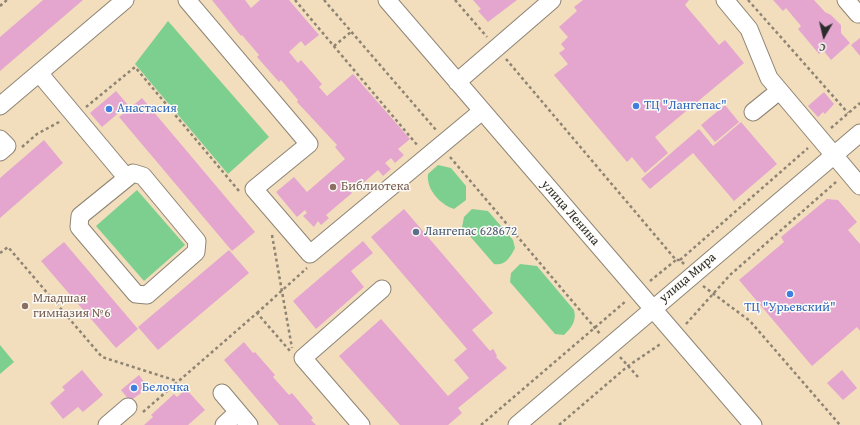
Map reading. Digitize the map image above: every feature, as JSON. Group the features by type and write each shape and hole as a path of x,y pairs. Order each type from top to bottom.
{"street":[{"path":"0,106 125,0"},
{"path":"187,0 309,144 254,189 310,254 482,111"},
{"name":"улица Ленина","path":"387,0 754,425"},
{"path":"457,82 552,0"},
{"path":"725,0 749,29 768,78 860,186"},
{"path":"846,0 858,14 860,13"},
{"path":"39,73 126,177"},
{"path":"753,112 779,91"},
{"name":"улица Мира","path":"517,425 652,308 860,132"},
{"path":"0,139 7,146 0,152"},
{"path":"133,173 143,176 197,241 196,252 147,295 136,294 80,227 80,216 126,177 133,173"},
{"path":"362,425 303,358 382,289"},
{"path":"222,393 244,419 224,425"},
{"path":"108,425 133,411"}],"path":[{"path":"0,6 7,0"},
{"path":"295,0 418,146 424,142"},
{"path":"324,0 441,136 446,152 638,378"},
{"path":"455,0 676,260"},
{"path":"748,0 848,113"},
{"path":"334,46 351,32"},
{"path":"21,148 37,134 86,107 135,67 241,194"},
{"path":"481,425 638,291 676,260 680,260 860,102"},
{"path":"559,425 628,366 687,323 730,275 848,172"},
{"path":"133,411 177,382 257,313 294,355 271,230 276,236"},
{"path":"0,253 8,246 102,357 177,382"},
{"path":"680,260 713,294 750,321 840,425"},
{"path":"301,264 306,270"}],"green space":[{"path":"168,21 269,137 228,174 135,64"},
{"path":"438,165 451,168 466,186 466,200 454,209 444,204 435,196 429,186 428,174"},
{"path":"137,190 185,245 144,281 96,226"},
{"path":"472,209 488,211 513,240 515,248 509,258 501,264 494,264 462,227 464,217"},
{"path":"520,264 537,266 574,310 574,321 564,335 555,334 510,282 511,273"},
{"path":"0,345 14,362 0,374"}],"building":[{"path":"43,0 83,0 0,71 0,37"},
{"path":"212,0 245,0 251,8 260,0 289,0 319,35 305,46 301,41 289,52 298,63 301,60 322,84 319,87 327,96 353,74 410,139 398,149 404,155 395,163 391,158 385,163 391,169 383,176 378,170 362,184 359,183 350,191 352,193 326,215 329,218 321,225 318,221 314,227 303,216 307,213 305,210 297,217 276,192 294,177 307,192 345,159 335,147 337,145 297,102 298,100 281,80 279,82 257,57 259,55 242,35 241,36"},
{"path":"473,0 517,0 488,22 478,11 481,9"},
{"name":"ТЦ \"Лангепас\"","path":"583,0 689,0 685,5 719,45 725,40 744,63 655,137 668,153 645,173 632,157 627,162 554,75 568,64 559,53 565,49 561,44 568,37 559,27 577,11 574,7"},
{"path":"773,0 814,0 825,12 831,15 841,25 841,33 850,43 831,60 823,50 819,54 798,29 801,26 786,8 783,11"},
{"path":"860,38 860,56 851,45"},
{"name":"Анастасия","path":"116,91 128,105 102,127 90,113"},
{"path":"824,92 834,104 825,114 823,112 818,117 808,106"},
{"path":"142,98 255,232 232,251 119,117"},
{"path":"725,105 739,122 715,142 701,125"},
{"path":"741,122 777,164 734,201 693,153 650,189 641,179 699,129 713,146"},
{"path":"44,140 63,163 0,218 0,178"},
{"path":"827,199 838,200 857,222 848,230 860,244 860,331 857,327 812,366 739,280 784,242 781,237"},
{"path":"404,209 493,313 472,330 490,351 493,349 494,350 497,356 496,357 507,368 458,408 462,413 448,425 400,425 339,356 381,319 448,396 469,378 454,360 467,349 371,237"},
{"path":"363,241 373,253 351,271 364,287 316,329 293,301"},
{"path":"64,242 138,329 116,348 41,261"},
{"path":"229,250 249,273 158,350 138,327"},
{"path":"244,342 275,375 273,377 289,395 292,393 313,418 311,420 316,425 279,425 224,360"},
{"path":"82,370 103,395 83,412 78,407 63,419 50,403 65,390 62,387"},
{"path":"842,370 857,388 843,400 827,383"},
{"name":"Белочка","path":"139,375 147,386 140,392 141,393 130,401 121,390"},
{"path":"186,389 205,410 188,425 144,425 153,417 151,415 174,394 177,397"}],"place":[{"name":"ТЦ \"Лангепас\"","path":"636,106"},
{"name":"Анастасия","path":"109,109"},
{"name":"Библиотека","path":"333,187"},
{"name":"Лангепас 628672","path":"416,232"},
{"name":"ТЦ \"Урьевский\"","path":"790,294"},
{"name":"Младшая гимназия №6","path":"25,306"},
{"name":"Белочка","path":"134,388"}]}
